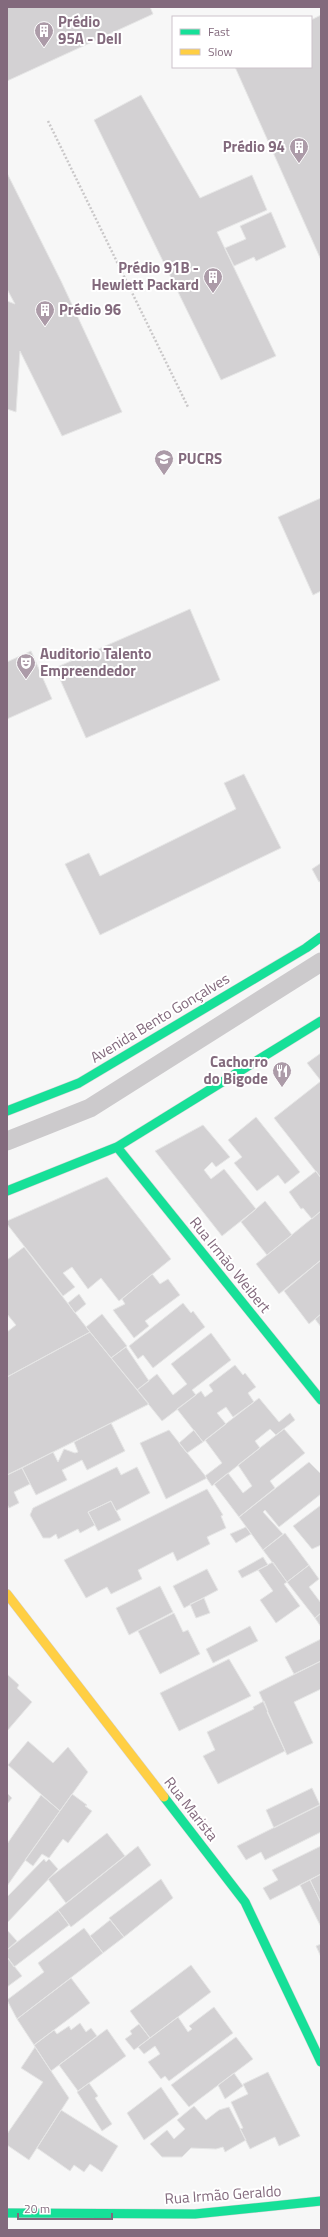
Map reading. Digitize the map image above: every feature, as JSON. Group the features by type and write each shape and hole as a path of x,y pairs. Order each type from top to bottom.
{"street":[{"name":"Avenida Bento Gonçalves","path":"7,1111 79,1083 299,952 321,937"},
{"path":"7,1191 117,1147 321,1020"},
{"name":"Rua Irmão Weibert","path":"117,1147 321,1400"},
{"name":"Rua Marista","path":"7,1594 245,1902 321,2062"},
{"name":"Rua Irmão Geraldo","path":"7,2213 195,2214 321,2201"}],"lane":[{"path":"7,1141 90,1108 321,962"}],"path":[{"path":"48,121 188,408"}],"building":[{"name":"Prédio 95A - Dell","path":"7,7 150,7 153,14 7,81"},
{"name":"Prédio 94","path":"321,15 321,260 235,68 312,68 312,20"},
{"name":"Prédio 91B - Hewlett Packard","path":"141,95 200,198 252,175 267,210 217,232 276,356 221,380 94,120"},
{"name":"Prédio 96","path":"7,173 61,281 122,412 62,436 20,351 16,412 7,409 7,301 15,304 7,289"},
{"path":"271,212 286,247 256,261 254,257 234,266 225,248 246,239 240,226"},
{"path":"321,498 321,591 313,595 278,517"},
{"path":"190,609 220,680 86,738 55,668"},
{"name":"Auditorio Talento Empreendedor","path":"31,651 52,699 7,719 7,662"},
{"path":"244,774 281,848 100,935 65,864 89,853 100,876 236,809 224,783"},
{"path":"321,863 321,881 319,882 312,869"},
{"path":"321,1053 321,1081 307,1063"},
{"path":"321,1081 321,1178 274,1118"},
{"path":"256,1117 300,1172 285,1184 278,1175 257,1191 234,1163 242,1157 228,1140"},
{"path":"203,1125 230,1157 216,1167 212,1162 204,1170 211,1179 224,1169 256,1209 222,1236 155,1151"},
{"path":"316,1171 321,1178 321,1211 312,1219 303,1208 301,1209 289,1192"},
{"path":"107,1177 171,1259 119,1301 101,1278 88,1289 72,1267 63,1273 75,1287 63,1296 7,1224 7,1221"},
{"path":"265,1201 292,1235 267,1255 241,1222"},
{"path":"321,1211 321,1260 279,1294 256,1264"},
{"path":"24,1247 90,1332 7,1377 7,1332 16,1325 7,1314 7,1260"},
{"path":"321,1260 321,1314 309,1324 284,1291"},
{"path":"152,1274 160,1284 168,1279 180,1295 145,1321 149,1326 134,1338 113,1310 125,1304 122,1299"},
{"path":"79,1294 86,1304 75,1313 68,1303"},
{"path":"183,1303 191,1313 193,1311 205,1327 153,1368 143,1355 138,1359 129,1346"},
{"path":"102,1314 127,1346 111,1358 86,1327"},
{"path":"321,1314 321,1327 315,1319"},
{"path":"90,1332 149,1404 7,1475 7,1377"},
{"path":"211,1333 231,1360 192,1390 196,1395 162,1421 137,1390 157,1374 173,1395 187,1384 171,1364"},
{"path":"126,1347 149,1381 137,1390 111,1358"},
{"path":"235,1365 243,1375 245,1373 256,1387 248,1393 254,1402 233,1417 226,1407 217,1413 226,1424 203,1442 177,1409 201,1391 205,1397 213,1391 209,1385"},
{"path":"259,1398 279,1422 290,1413 295,1420 276,1435 270,1429 255,1441 260,1448 212,1486 205,1476 222,1463 205,1440"},
{"path":"111,1423 125,1451 87,1470 82,1460 62,1470 67,1480 36,1495 22,1468 53,1452 58,1462 64,1449 75,1453 78,1452 74,1442"},
{"path":"284,1429 305,1453 270,1481 275,1488 239,1517 214,1484 228,1473 243,1493 252,1486 238,1465"},
{"path":"169,1430 207,1478 166,1499 140,1443"},
{"path":"194,1430 203,1442 187,1453 179,1443"},
{"path":"309,1462 321,1474 321,1494 279,1527 265,1510 263,1512 283,1534 263,1550 239,1517"},
{"path":"117,1467 121,1475 137,1467 150,1493 116,1511 111,1501 88,1512 95,1525 80,1533 78,1529 58,1539 56,1534 50,1538 43,1538 30,1515 33,1508"},
{"path":"22,1468 30,1484 14,1492 19,1503 9,1508 7,1504 7,1475"},
{"path":"207,1489 223,1515 221,1516 226,1528 207,1537 210,1544 177,1561 173,1552 138,1570 142,1579 111,1594 107,1587 86,1598 64,1560"},
{"path":"111,1501 121,1520 98,1531 88,1512"},
{"path":"321,1505 321,1545 312,1549 293,1526"},
{"path":"246,1527 251,1534 236,1543 230,1534"},
{"path":"285,1533 309,1565 287,1582 263,1550"},
{"path":"263,1557 268,1565 242,1578 238,1571"},
{"path":"273,1562 287,1582 284,1584 300,1606 276,1623 260,1600 273,1591 258,1570"},
{"path":"309,1565 319,1579 309,1587 321,1603 321,1613 315,1618 287,1582"},
{"path":"207,1569 218,1590 184,1608 173,1586"},
{"path":"160,1586 173,1612 129,1635 116,1608"},
{"path":"204,1598 210,1613 196,1618 190,1604"},
{"path":"174,1613 183,1632 188,1630 200,1654 160,1674 138,1631"},
{"path":"321,1613 321,1627 315,1618"},
{"path":"250,1626 258,1641 213,1663 206,1649"},
{"path":"321,1639 321,1661 294,1674 285,1657"},
{"path":"229,1659 251,1696 179,1731 160,1693"},
{"path":"321,1661 321,1689 294,1702 313,1743 287,1755 259,1692"},
{"path":"7,1674 19,1685 17,1688 32,1702 7,1731"},
{"path":"264,1701 268,1711 267,1712 285,1751 218,1784 203,1756 215,1750 207,1732 254,1709 253,1707"},
{"path":"28,1741 53,1763 68,1747 88,1772 60,1811 8,1765"},
{"path":"312,1788 320,1805 274,1828 266,1810"},
{"path":"7,1793 12,1798 7,1804"},
{"path":"72,1794 87,1805 85,1806 92,1811 68,1843 63,1839 49,1858 42,1854 33,1866 25,1860"},
{"path":"41,1795 60,1811 7,1886 7,1844"},
{"path":"321,1804 321,1832 265,1860 261,1852 246,1860 237,1846"},
{"path":"107,1833 125,1856 66,1903 48,1879"},
{"path":"138,1846 151,1865 71,1927 58,1910"},
{"path":"321,1846 321,1874 270,1900 263,1888 278,1880 272,1870"},
{"path":"44,1859 46,1862 49,1859 58,1869 7,1923 7,1897"},
{"path":"321,1874 321,1903 310,1880"},
{"path":"161,1879 173,1898 124,1937 109,1918"},
{"path":"310,1880 321,1903 321,1927 300,1885"},
{"path":"58,1910 69,1925 14,1967 7,1957 7,1950"},
{"path":"110,1920 124,1937 103,1953 90,1936"},
{"path":"84,1928 103,1953 17,2019 7,2000 44,1972 38,1963"},
{"path":"7,1930 17,1941 7,1950"},
{"path":"321,1944 321,1957 316,1946"},
{"path":"7,1957 22,1976 7,1987"},
{"path":"191,1965 211,1992 150,2038 130,2011"},
{"path":"71,1978 90,2003 34,2045 17,2019"},
{"path":"214,2007 233,2033 169,2081 165,2076 161,2079 148,2062 160,2054 155,2046 144,2054 138,2047 178,2017 188,2032 192,2029 189,2026"},
{"path":"80,2023 86,2032 91,2028 97,2036 51,2071 34,2045 54,2030 57,2034 69,2026 71,2030"},
{"path":"139,2024 150,2038 134,2050 125,2039 132,2034 130,2031"},
{"path":"107,2029 126,2056 78,2091 59,2065"},
{"path":"236,2037 253,2059 189,2107 171,2085"},
{"path":"35,2047 69,2098 29,2160 7,2145 7,2134 43,2082 21,2068"},
{"path":"268,2072 300,2136 279,2146 275,2137 250,2149 240,2129 243,2128 231,2102 248,2094 243,2084"},
{"path":"234,2073 243,2086 225,2099 218,2085"},
{"path":"89,2083 98,2096 95,2098 112,2124 102,2131 77,2092"},
{"path":"161,2087 179,2114 144,2140 127,2113"},
{"path":"194,2106 206,2120 219,2110 229,2107 246,2140 225,2152 223,2147 216,2149 191,2148 182,2157 162,2157 150,2144 167,2130 174,2139 185,2129 177,2120"},
{"path":"61,2110 118,2146 102,2172 90,2164 84,2172 74,2165 70,2171 37,2148"}],"traffic: fast":[{"path":"7,1111 79,1083 306,948 321,937"},
{"path":"7,1191 117,1147 321,1021"},
{"path":"117,1147 321,1400"},
{"path":"164,1797 245,1902 321,2062"},
{"path":"7,2213 195,2214 321,2201"}],"traffic: slow":[{"path":"7,1594 164,1797"}],"place":[{"name":"Prédio 95A - Dell","path":"44,48"},
{"name":"Prédio 94","path":"299,164"},
{"name":"Prédio 91B - Hewlett Packard","path":"213,294"},
{"name":"Prédio 96","path":"45,327"},
{"name":"PUCRS","path":"164,476"},
{"name":"Auditorio Talento Empreendedor","path":"26,680"},
{"name":"Cachorro do Bigode","path":"282,1088"}]}
